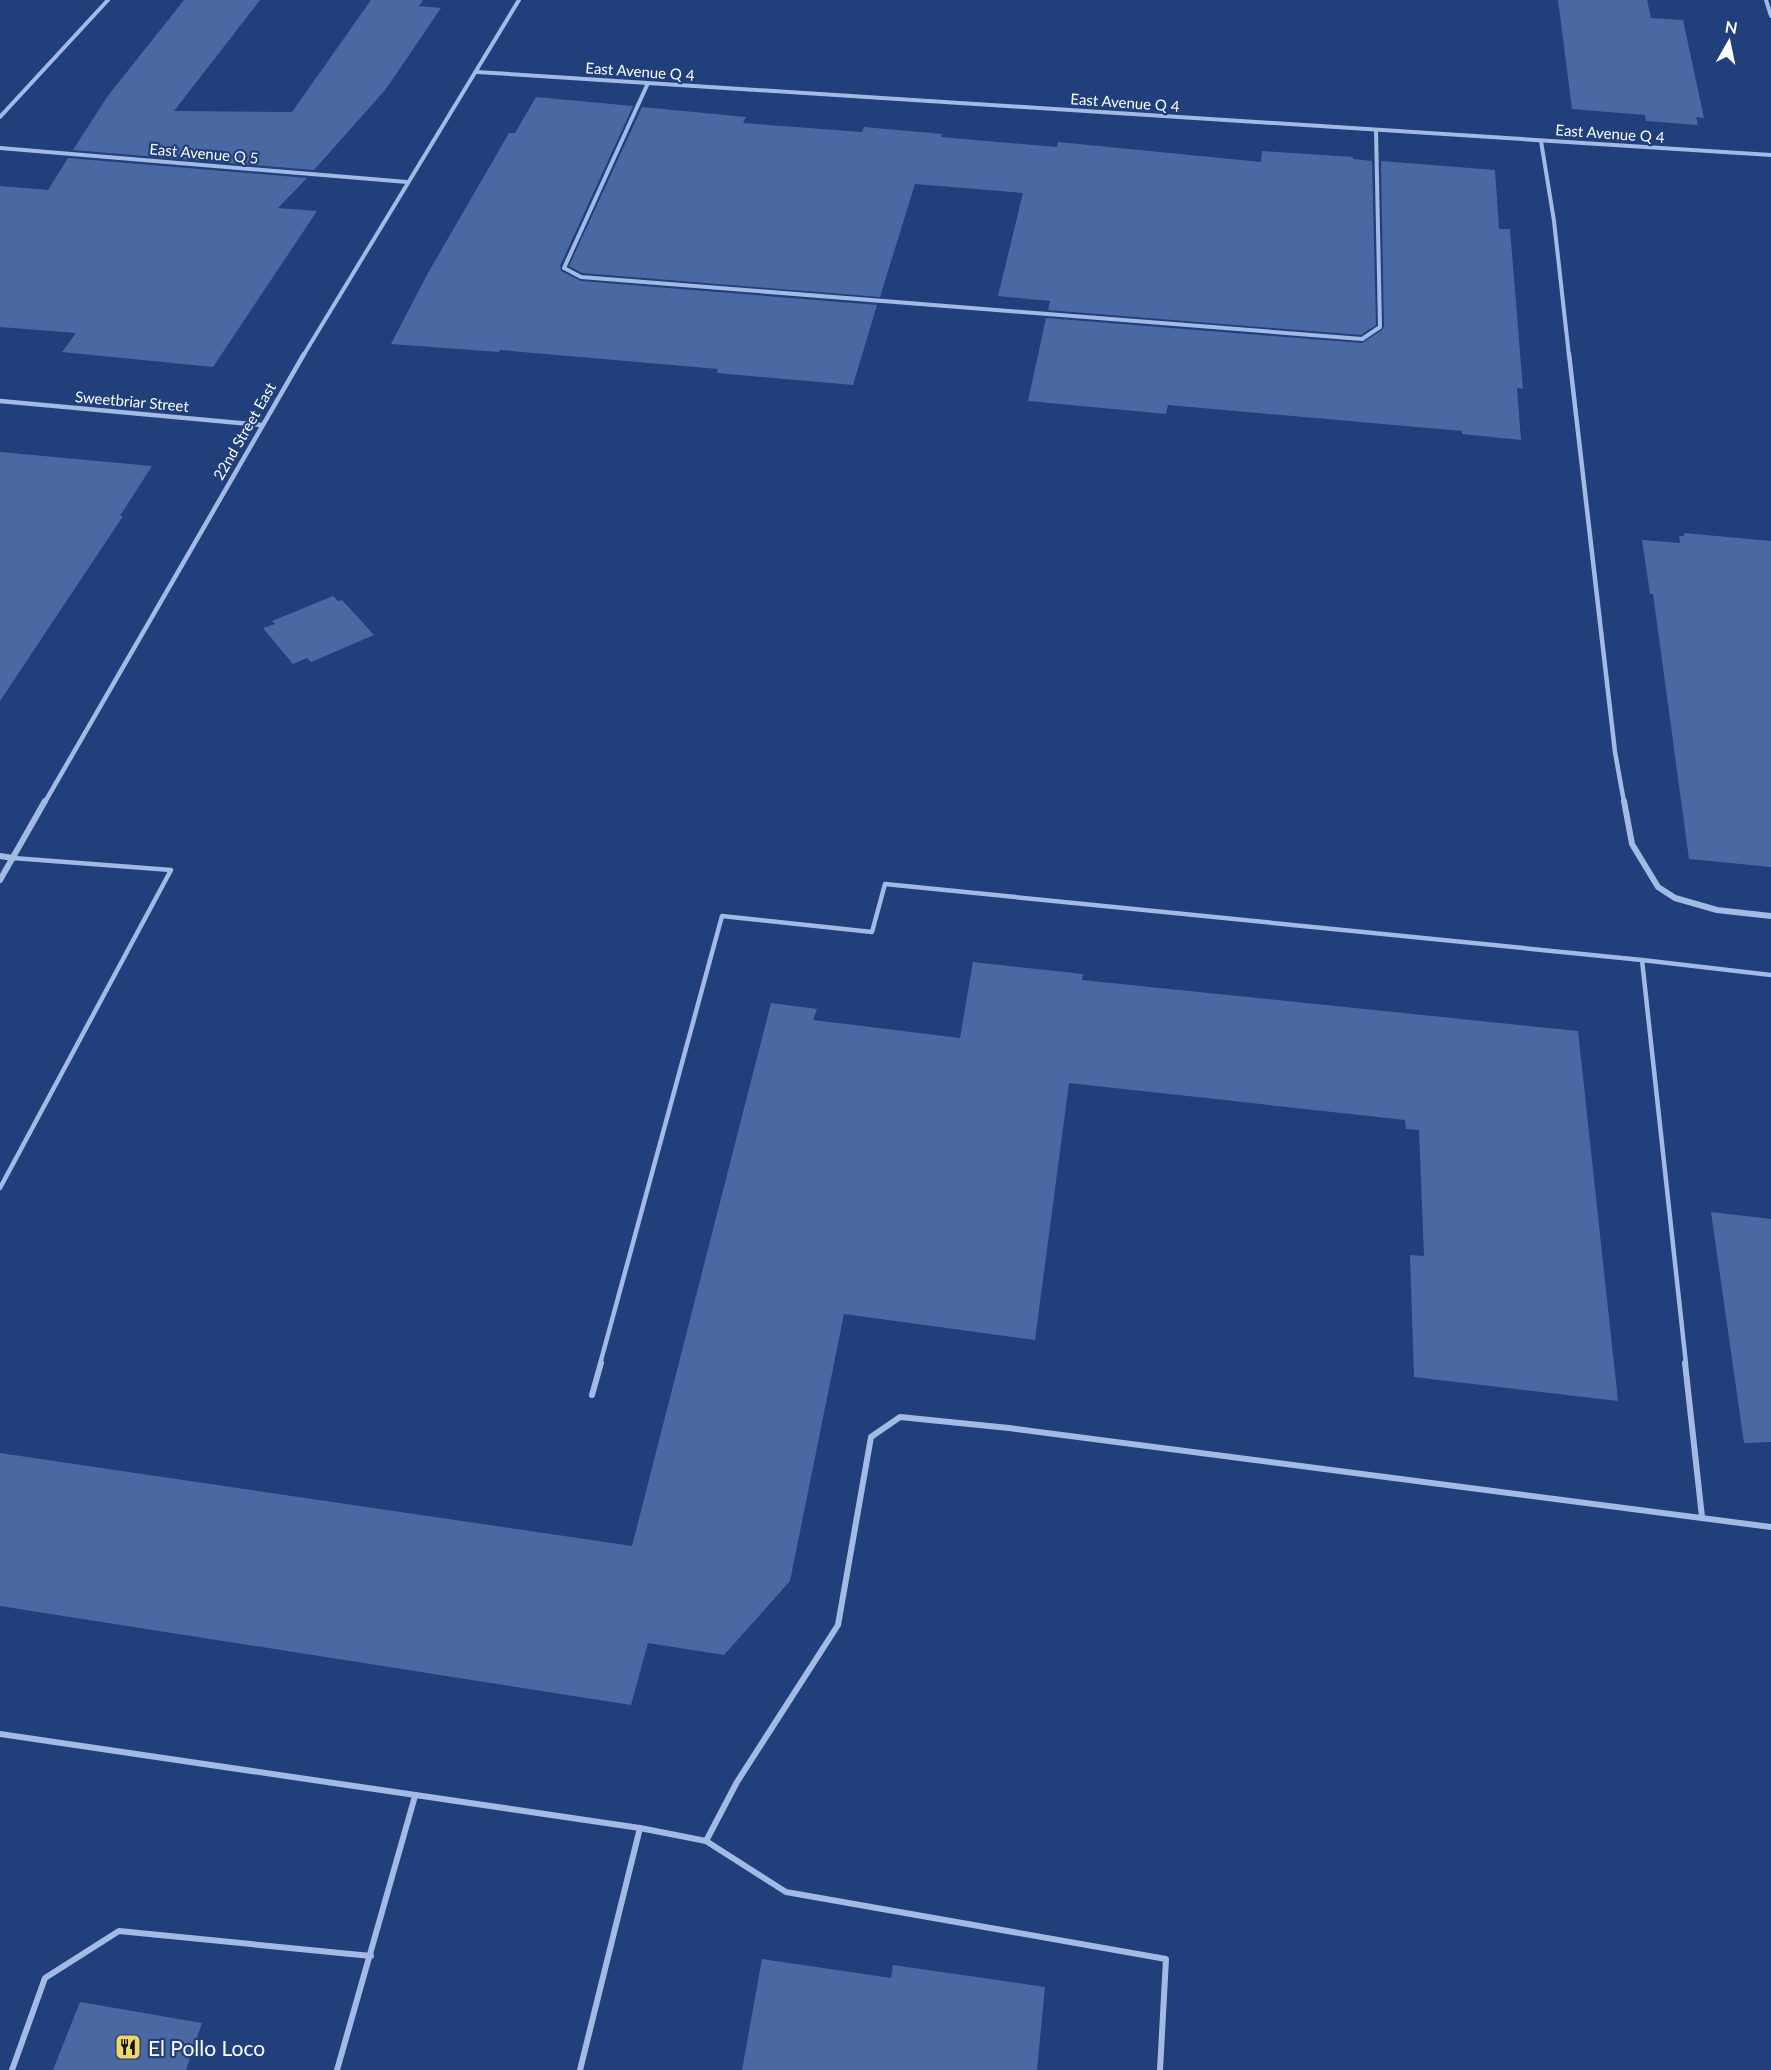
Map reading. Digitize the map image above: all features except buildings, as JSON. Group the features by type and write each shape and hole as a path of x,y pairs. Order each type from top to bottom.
{"street":[{"path":"0,117 108,0"},
{"name":"22nd Street East","path":"0,880 261,424 519,0"},
{"path":"1766,0 1771,16"},
{"name":"East Avenue Q 4","path":"477,72 1771,155"},
{"path":"648,83 564,268 581,277 1362,339 1380,327 1376,130"},
{"path":"1541,141 1554,221 1615,752 1632,844 1658,887 1675,898 1717,910 1771,916"},
{"name":"East Avenue Q 5","path":"0,148 407,182"},
{"name":"Sweetbriar Street","path":"0,401 261,424"},
{"path":"0,856 14,858"}],"lane":[{"path":"0,1188 171,870 14,858"},
{"path":"592,1395 722,916 872,932 885,884 1771,975"},
{"path":"1642,960 1702,1517"},
{"path":"706,1841 737,1782 838,1625 871,1437 900,1416 1010,1428 1771,1527"},
{"path":"0,1734 640,1828 706,1841 786,1892 1166,1959 1160,2070"},
{"path":"337,2070 415,1796"},
{"path":"580,2070 640,1828"},
{"path":"12,2070 45,1978 119,1930 371,1956"}],"place":[{"name":"El Pollo Loco","path":"128,2047"}]}
